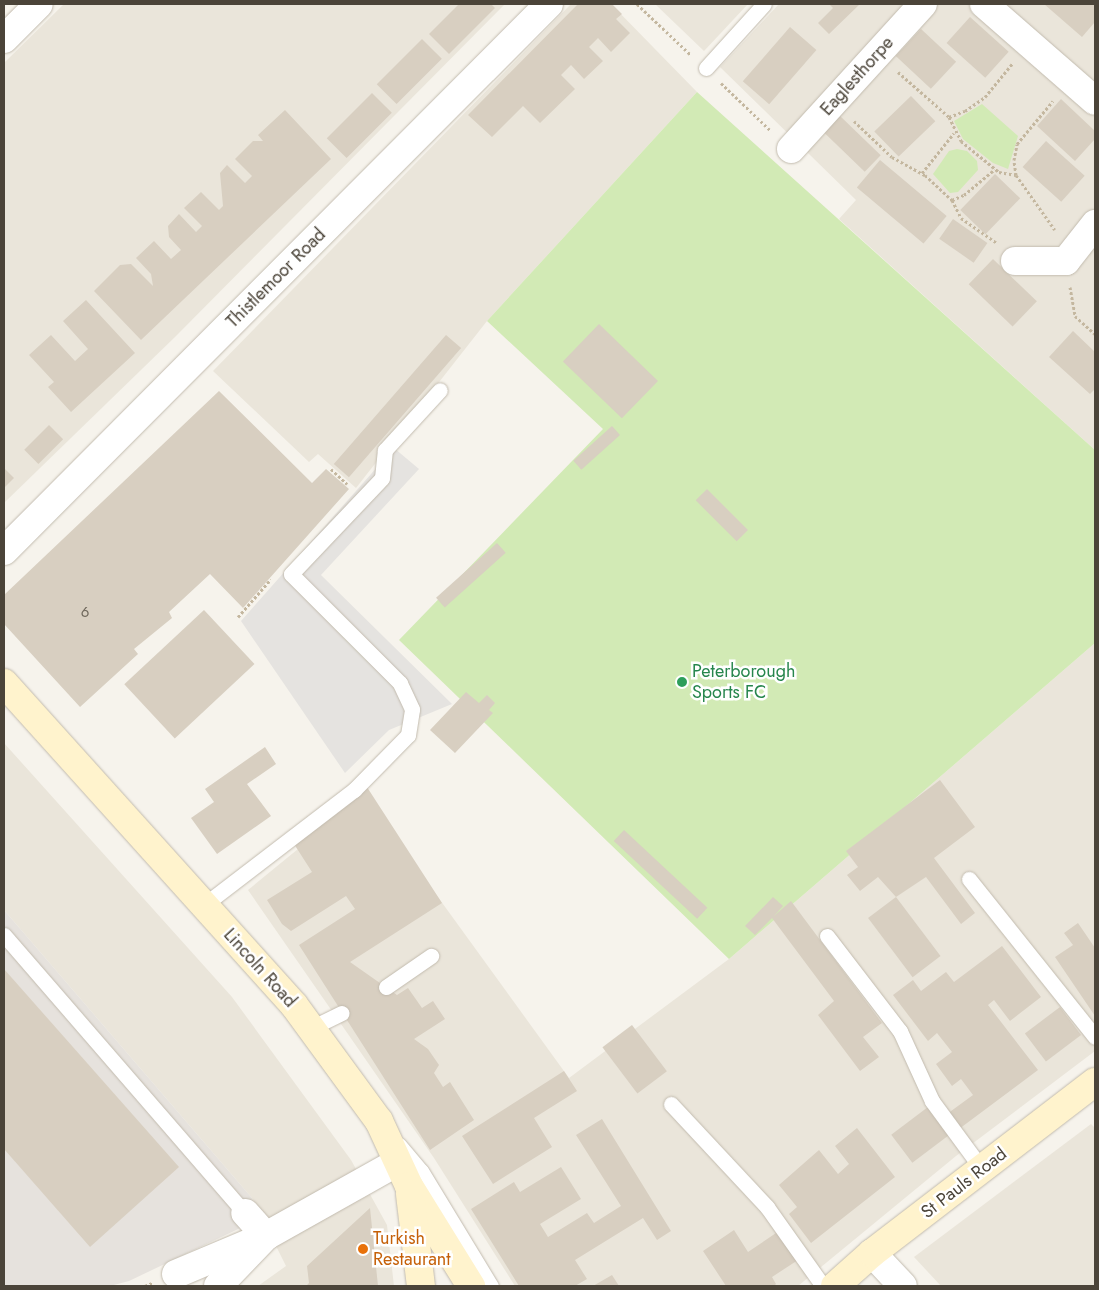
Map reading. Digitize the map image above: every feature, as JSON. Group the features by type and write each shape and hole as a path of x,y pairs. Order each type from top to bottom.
{"street":[{"path":"4,39 39,4"},
{"name":"Thistlemoor Road","path":"4,551 549,4"},
{"name":"Eaglesthorpe","path":"790,149 924,4"},
{"path":"984,4 1095,101"},
{"path":"1015,261 1070,256 1095,224"},
{"name":"Lincoln Road","path":"4,683 294,1005 379,1121 404,1174 471,1286"},
{"name":"St Pauls Road","path":"835,1286 872,1253 982,1169 1093,1089"},
{"path":"176,1274 404,1174 421,1286"},
{"path":"245,1213 266,1236"},
{"path":"218,1286 266,1236"},
{"path":"872,1253 903,1286"}],"lane":[{"path":"706,68 764,4"},
{"path":"204,906 354,790 408,735 412,709 400,683 291,574 382,478 385,450 440,390"},
{"path":"969,879 1095,1037"},
{"path":"4,934 245,1213"},
{"path":"827,936 900,1032 932,1101 982,1169"},
{"path":"386,987 431,956"},
{"path":"311,1028 342,1012"},
{"path":"671,1104 767,1207 823,1286"},
{"path":"379,1121 421,1171 492,1286"}],"path":[{"path":"637,4 790,149"},
{"path":"949,117 965,111 985,97 1029,43"},
{"path":"878,52 949,117 954,133 995,169 1016,175"},
{"path":"1071,80 1017,144 1014,160 1016,175 1030,192 1042,215 1070,256 1075,316 1095,334"},
{"path":"834,102 892,157 922,173 952,200 961,218 998,244 1015,261"},
{"path":"922,173 954,133"},
{"path":"952,200 964,195 995,169"}],"shaded area":[{"path":"64,4 505,4 176,336 4,503 4,63"},
{"path":"571,4 611,4 697,92 487,321 356,488 318,454 309,462 213,371"},
{"path":"655,4 748,4 704,51"},
{"path":"779,4 1095,4 1095,450 839,219 856,200 720,67"},
{"path":"394,448 419,469 321,575 452,704 389,730 345,773 241,621"},
{"path":"1095,643 1095,1051 956,1156 798,1286 515,1286 434,1158 248,890 364,795 569,1078 729,959"},
{"path":"4,743 232,997 351,1160 387,1225 394,1286 258,1286 286,1266 252,1198 4,910"},
{"path":"4,910 252,1198 261,1218 129,1281 110,1286 4,1286"},
{"path":"1091,1124 1095,1128 1095,1286 941,1286 914,1257"}],"green space":[{"path":"697,92 1095,450 1095,643 729,959 399,640 603,429 487,321"},
{"path":"982,104 1018,136 1008,169 993,163 963,139 954,121"},
{"path":"957,149 967,151 977,161 978,170 958,192 950,193 933,174 949,151"}],"building":[{"path":"459,4 491,4 495,8 449,54 429,34"},
{"path":"578,4 612,4 622,14 616,19 630,33 611,52 598,38 589,47 603,61 584,79 571,65 561,75 575,89 540,123 523,106 492,137 468,115"},
{"path":"829,4 860,4 829,34 818,23 833,8"},
{"path":"1044,4 1094,4 1095,22 1082,37"},
{"path":"970,17 1009,52 985,78 947,43"},
{"path":"790,27 816,50 769,104 743,81"},
{"path":"921,29 956,62 931,89 896,56"},
{"path":"422,39 442,59 397,104 377,84"},
{"path":"372,93 392,113 347,158 327,138"},
{"path":"911,96 935,121 899,157 874,131"},
{"path":"1061,99 1095,131 1095,139 1075,161 1037,126"},
{"path":"285,110 331,159 141,340 94,291 120,265 131,264 153,286 151,274 136,258 154,241 171,259 181,250 169,237 168,226 179,214 196,232 202,226 184,208 201,192 219,210 223,206 220,173 227,165 245,183 252,176 235,159 253,141 263,141 258,135"},
{"path":"839,115 881,155 865,172 823,132"},
{"path":"1046,141 1085,176 1061,202 1023,167"},
{"path":"880,160 947,216 924,244 857,188"},
{"path":"995,174 1020,198 985,234 960,210"},
{"path":"953,219 987,243 974,263 939,239"},
{"path":"993,259 1037,301 1013,327 969,284"},
{"path":"86,300 135,353 71,412 48,387 54,382 29,355 51,335 75,361 88,349 63,321"},
{"path":"599,324 658,381 622,418 563,361"},
{"path":"1073,331 1095,352 1095,389 1090,394 1049,357"},
{"path":"446,335 461,348 349,477 334,464"},
{"path":"219,391 312,483 326,469 349,489 243,608 210,574 169,612 172,618 134,649 138,654 80,707 4,624 4,595"},
{"path":"49,425 63,439 38,464 24,450"},
{"path":"612,426 620,435 581,470 573,461"},
{"path":"4,468 14,478 4,488"},
{"path":"707,489 748,530 737,541 696,500"},
{"path":"497,543 506,553 445,608 436,598"},
{"path":"204,610 254,664 175,738 124,684"},
{"path":"466,692 479,703 487,695 495,703 489,710 493,713 455,753 430,730"},
{"path":"265,747 276,764 247,784 271,816 217,854 191,818 214,802 205,789"},
{"path":"940,780 975,827 934,858 975,913 961,924 926,877 896,897 878,877 860,891 847,875 858,867 846,851"},
{"path":"365,784 442,903 350,962 397,995 408,988 422,1008 433,1001 445,1019 414,1039 428,1049 439,1065 434,1073 443,1087 450,1082 474,1120 430,1150 299,945 355,909 346,896 291,931 282,924 267,900 312,872 294,844 310,834 307,828"},
{"path":"624,830 707,908 697,919 614,841"},
{"path":"773,897 783,906 774,916 791,901 882,1023 863,1037 879,1057 860,1071 818,1015 834,1001 772,918 755,935 745,926"},
{"path":"896,897 941,956 913,977 868,918"},
{"path":"1078,923 1095,948 1095,1016 1055,957 1073,945 1064,933"},
{"path":"1002,946 1041,997 1010,1021 994,1000 988,1005 1038,1070 959,1129 947,1114 973,1095 961,1079 952,1086 936,1064 952,1052 937,1033 928,1041 893,995 913,980 921,991 946,972 954,982"},
{"path":"4,969 179,1167 90,1247 4,1149"},
{"path":"1060,1007 1081,1035 1046,1061 1025,1033"},
{"path":"632,1025 667,1071 637,1094 602,1047"},
{"path":"564,1071 577,1091 534,1118 552,1147 493,1184 462,1136"},
{"path":"928,1107 949,1135 912,1163 891,1135"},
{"path":"602,1119 671,1231 657,1240 643,1218 575,1260 587,1279 575,1286 519,1286 471,1209 514,1182 520,1192 561,1167 581,1199 540,1224 548,1237 587,1213 594,1223 621,1206 576,1135"},
{"path":"857,1128 895,1177 811,1243 789,1214 797,1207 779,1185 819,1150 838,1174 849,1164 835,1146"},
{"path":"370,1208 378,1286 306,1286 309,1283 307,1266"},
{"path":"734,1230 748,1252 779,1231 798,1260 772,1277 776,1284 774,1286 726,1286 703,1251"},
{"path":"612,1275 619,1286 593,1286"}],"place":[{"name":"Peterborough Sports FC","path":"682,682"},
{"name":"Turkish Restaurant","path":"363,1249"}]}
